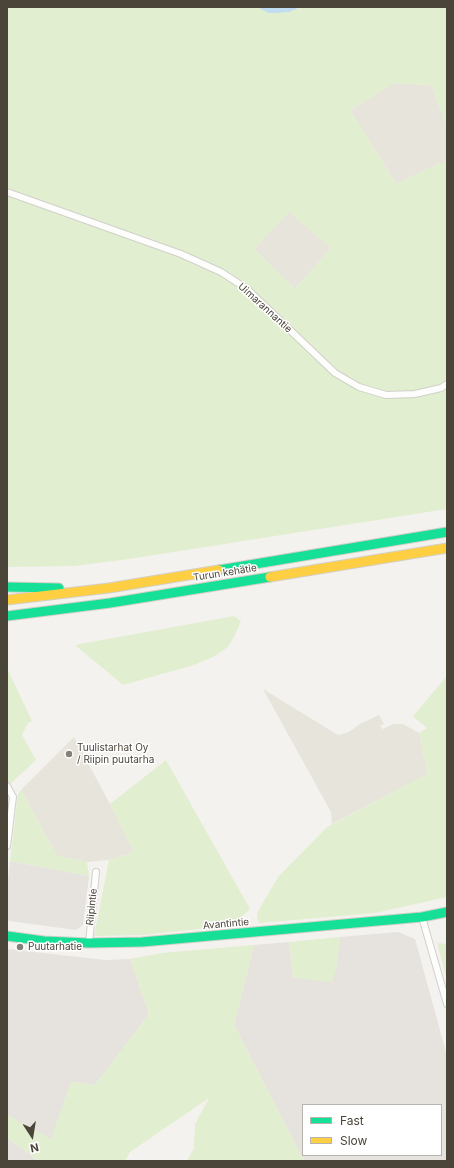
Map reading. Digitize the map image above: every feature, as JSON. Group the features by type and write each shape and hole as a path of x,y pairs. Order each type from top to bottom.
{"main road":[{"name":"Turun kehätie","path":"7,600 109,588 447,532"},
{"name":"Turun kehätie","path":"7,617 110,603 447,548"},
{"path":"7,587 109,588"},
{"name":"Avantintie","path":"7,936 44,941 89,943 142,942 422,917 447,912"}],"street":[{"name":"Uimarannantie","path":"7,192 181,254 221,272 247,289 335,373 359,387 386,395 416,394 440,388 447,384"},
{"path":"7,786 13,797 7,846"},
{"name":"Riipintie","path":"89,943 96,872"},
{"path":"422,917 447,1004"}],"shaded area":[{"path":"394,83 431,85 447,126 447,160 396,184 350,110"},
{"path":"289,211 331,248 295,289 254,249"},
{"path":"263,689 338,735 349,732 360,724 379,715 384,724 380,726 383,729 393,724 403,724 419,733 428,774 332,824 331,812"},
{"path":"74,737 134,852 109,860 87,862 57,856 21,790"},
{"path":"10,861 89,876 83,925 76,930 9,921 7,915 7,889"},
{"path":"398,932 415,939 447,1056 447,1161 304,1161 234,1025 254,945 289,942 293,978 336,972 340,937"},
{"path":"7,949 106,960 130,959 149,1014 95,1085 71,1082 51,1140 7,1115"},
{"path":"7,1138 39,1161 7,1161"}],"green space":[{"path":"7,7 257,7 260,9 298,9 301,7 447,7 447,126 431,85 394,83 350,110 396,184 447,160 447,509 129,559 74,566 7,567","holes":["289,212 331,248 295,289 254,249"]},
{"path":"234,616 241,621 235,635 228,647 213,657 194,665 123,685 75,645"},
{"path":"7,668 32,721 28,723 22,735 36,760 8,786"},
{"path":"447,676 447,897 375,913 259,923 257,918 258,911 278,877 327,827 428,774 419,733 427,728 413,716"},
{"path":"166,760 250,909 239,919 225,926 144,935 94,936 109,860 134,852 110,804"},
{"path":"21,790 57,856 87,862 89,876 10,861 18,794"},
{"path":"340,937 336,972 332,982 293,978 289,942"},
{"path":"437,943 447,944 447,980"},
{"path":"254,945 234,1025 304,1161 187,1161 194,1148 195,1124 209,1098 130,1152 125,1161 39,1161 7,1138 7,1115 51,1139 71,1082 95,1085 149,1014 130,959 162,953"}],"water":[{"path":"257,7 301,7 289,12 269,13"}],"traffic: fast":[{"path":"219,570 447,532"},
{"path":"7,616 110,603 270,577"},
{"path":"7,587 59,588"},
{"path":"7,936 44,941 89,943 142,942 422,917 447,912"}],"traffic: slow":[{"path":"270,577 447,548"},
{"path":"7,600 109,588 219,570"}],"place":[{"name":"Tuulistarhat Oy / Riipin puutarha","path":"69,754"},
{"name":"Puutarhatie","path":"20,947"}]}
